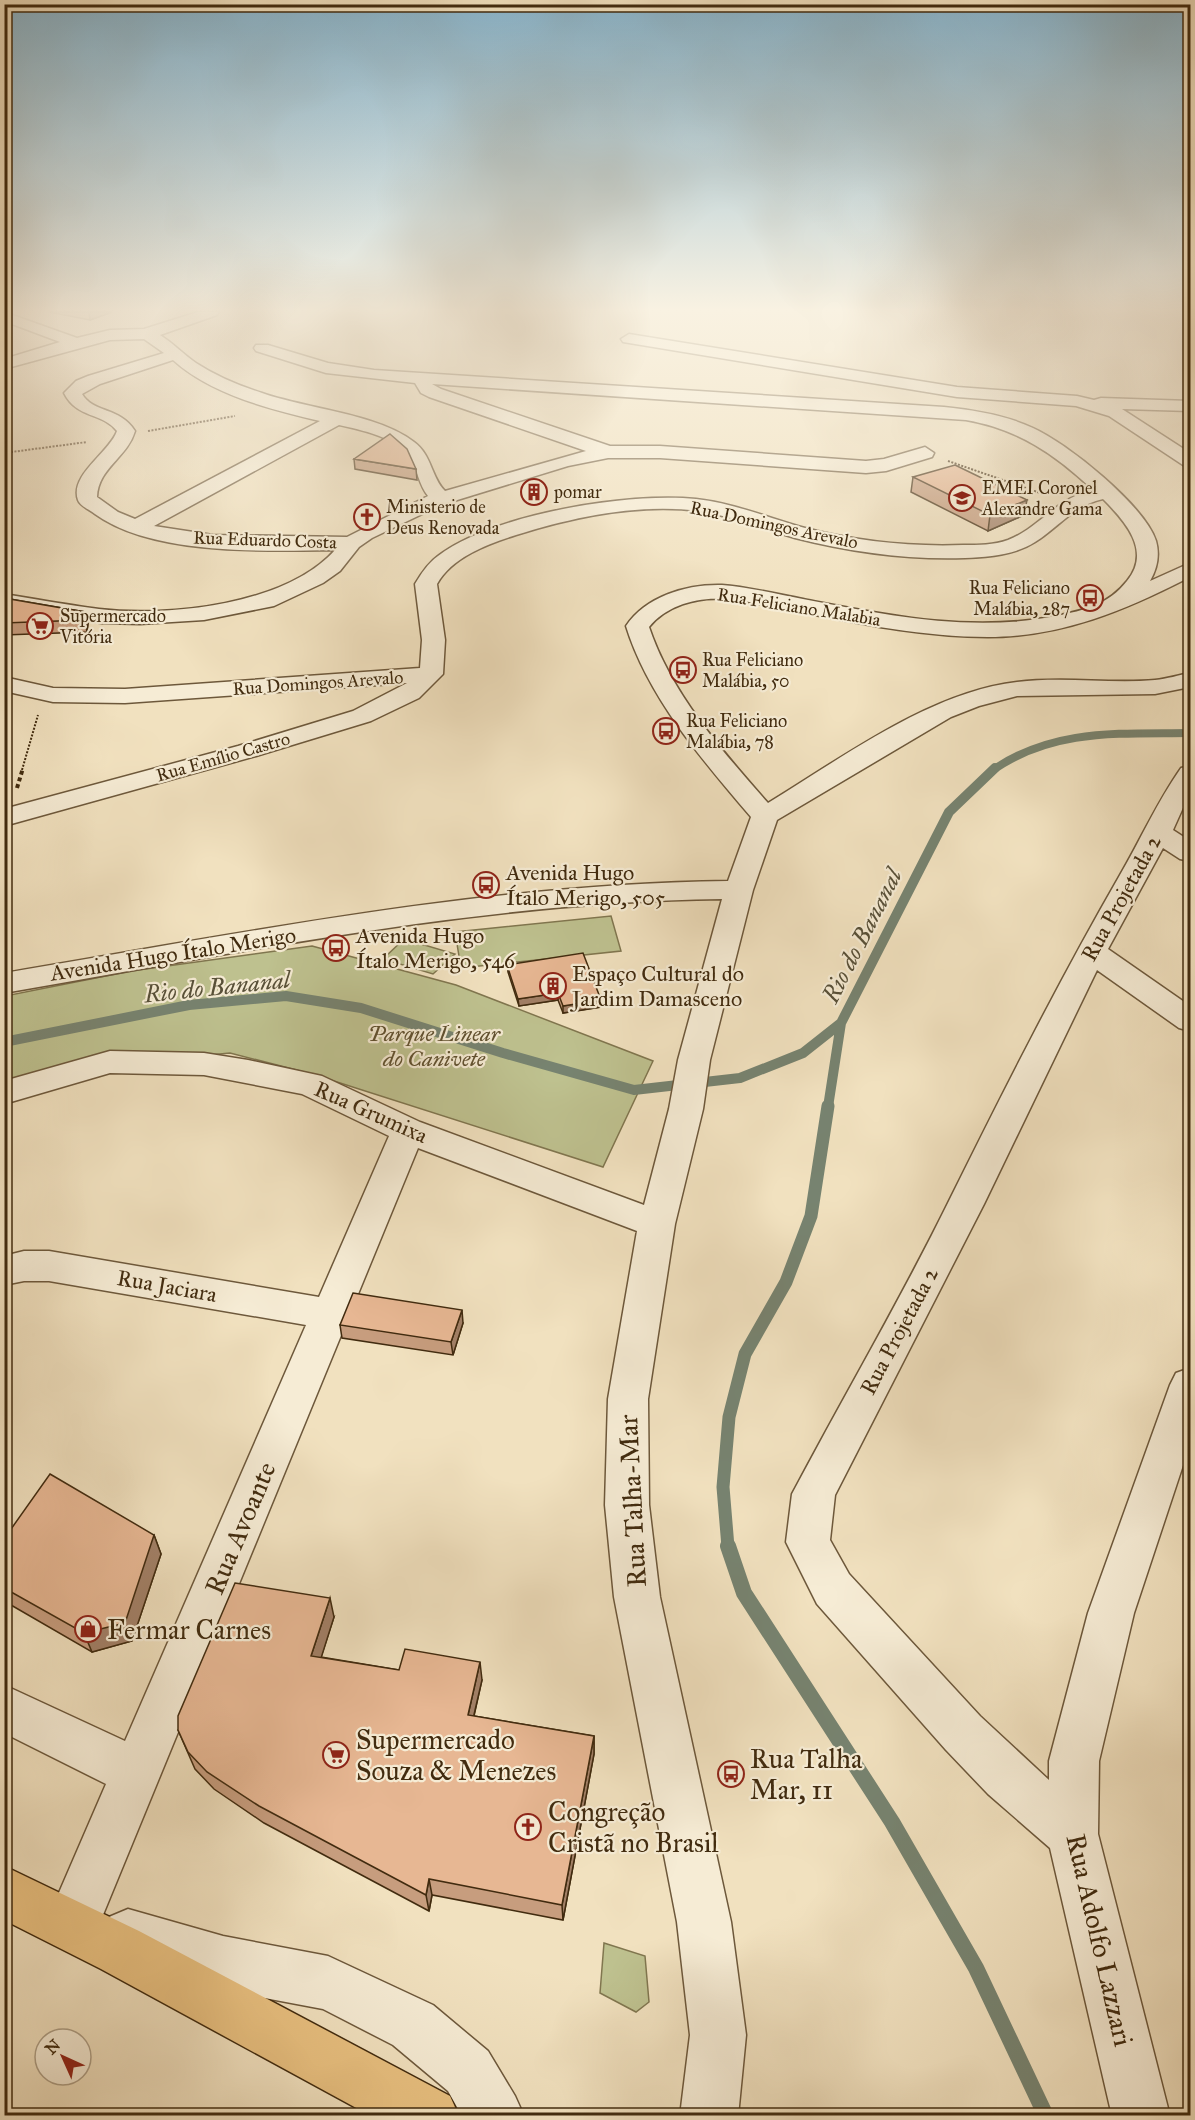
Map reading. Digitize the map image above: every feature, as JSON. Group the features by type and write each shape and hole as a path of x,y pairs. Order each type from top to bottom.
{"main road":[{"path":"10,1907 90,1935 430,2115"}],"street":[{"name":"Rua Eduardo Costa","path":"95,411 120,422 126,428 126,435 88,482 87,499 104,514 136,527 175,537 223,542 352,543"},
{"path":"309,411 361,425 404,443 424,460 429,486 441,498"},
{"path":"488,411 608,452"},
{"path":"926,411 970,414 1010,424 1031,433 1065,456 1127,513 1146,543 1146,568 1121,603"},
{"path":"1112,411 1191,461"},
{"path":"136,527 336,419"},
{"path":"4,601 101,616 172,617 266,601 294,590 332,566 352,543 395,518 441,498 564,461 608,452 660,452 866,467 886,465 925,453"},
{"name":"Rua Domingos Arevalo","path":"4,684 45,693 93,697 155,695 431,674 434,659 432,619 426,584 432,573 450,556 549,520 621,507 684,504 718,509 837,541 915,549 978,551 1008,547 1024,541 1035,535 1076,501 1106,493"},
{"name":"Rua Feliciano Malabia","path":"765,816 717,758 664,681 639,637 637,626 644,615 657,605 698,593 722,592 927,627 1006,630 1077,618 1121,603 1191,569"},
{"name":"Rua Emílio Castro","path":"7,817 248,751 362,716 410,693 431,674"},
{"path":"740,890 765,816 877,747 942,712 994,693 1037,687 1155,687 1191,680"},
{"name":"Rua Projetada 2","path":"1072,1834 1006,1776 963,1733 833,1589 808,1542 814,1494 966,1204 1032,1066 1091,952 1158,833 1171,801 1191,774"},
{"path":"1158,833 1191,853"},
{"name":"Avenida Hugo Ítalo Merigo","path":"4,983 327,928 515,903 657,891 740,890"},
{"name":"Rua Talha-Mar","path":"709,2115 718,2035 704,1922 637,1597 627,1505 628,1399 657,1224 686,1109 694,1060 740,890"},
{"path":"1091,952 1191,1021"},
{"name":"Rua Grumixa","path":"4,1093 44,1079 110,1062 204,1064 310,1084 408,1131 657,1224"},
{"name":"Rua Avoante","path":"90,1935 137,1773 408,1131"},
{"name":"Rua Jaciara","path":"4,1271 24,1266 49,1266 330,1314"},
{"name":"Rua Adolfo Lazzari","path":"1141,2115 1072,1834 1074,1761 1111,1613 1191,1385"},
{"path":"4,1708 137,1773"},
{"path":"90,1935 128,1936 223,1963 328,1983 413,2025 468,2071 495,2115"}],"path":[{"path":"963,466 1030,491 1076,501"},
{"path":"7,817 45,693"}],"green space":[{"path":"611,916 621,951 461,968 455,932"},
{"path":"404,939 455,954 433,974 383,959"},
{"name":"Parque Linear do Canivete","path":"312,946 456,985 653,1061 603,1167 312,1074 230,1053 112,1064 5,1082 5,996 131,971"},
{"path":"604,1943 645,1956 649,2002 636,2012 600,1993"}],"building":[{"path":"390,434 407,449 416,469 354,459"},
{"path":"955,465 1027,500 990,515 913,477"},
{"path":"4,598 85,612 85,620 4,623"},
{"name":"Espaço Cultural do Jardim Damasceno","path":"583,953 601,1000 563,1006 558,993 518,999 507,965"},
{"path":"353,1293 462,1310 451,1342 340,1325"},
{"path":"50,1474 154,1535 125,1623 84,1633 4,1588 4,1539"},
{"path":"235,1583 330,1598 311,1656 399,1670 405,1649 480,1662 468,1715 594,1736 562,1905 429,1879 426,1895 259,1806 207,1772 188,1752 178,1730 178,1716"}],"waterway":[{"name":"Rio do Bananal","path":"993,770 1016,756 1064,740 1113,734 1190,733"},
{"name":"Rio do Bananal","path":"841,1023 949,812 995,768"},
{"name":"Rio do Bananal","path":"4,1042 189,1005 286,996 361,1008 503,1053 634,1090 740,1078 803,1053 841,1023"},
{"path":"828,1107 841,1023"},
{"path":"728,1547 723,1487 729,1417 745,1354 786,1282 811,1216 828,1106"},
{"path":"728,1546 744,1593 892,1822 976,1968 1046,2116"}],"place":[{"name":"pomar","path":"534,492"},
{"name":"EMEI Coronel Alexandre Gama","path":"962,498"},
{"name":"Ministerio de Deus Renovada","path":"367,517"},
{"name":"Rua Feliciano Malábia, 287","path":"1090,598"},
{"name":"Supermercado Vitória","path":"40,626"},
{"name":"Rua Feliciano Malábia, 50","path":"683,670"},
{"name":"Rua Feliciano Malábia, 78","path":"666,731"},
{"name":"Avenida Hugo Ítalo Merigo, 505","path":"486,885"},
{"name":"Avenida Hugo Ítalo Merigo, 546","path":"336,948"},
{"name":"Espaço Cultural do Jardim Damasceno","path":"553,986"},
{"name":"Fermar Carnes","path":"88,1629"},
{"name":"Supermercado Souza & Menezes","path":"336,1755"},
{"name":"Rua Talha Mar, 11","path":"731,1774"},
{"name":"Congreção Cristã no Brasil","path":"528,1827"}]}
